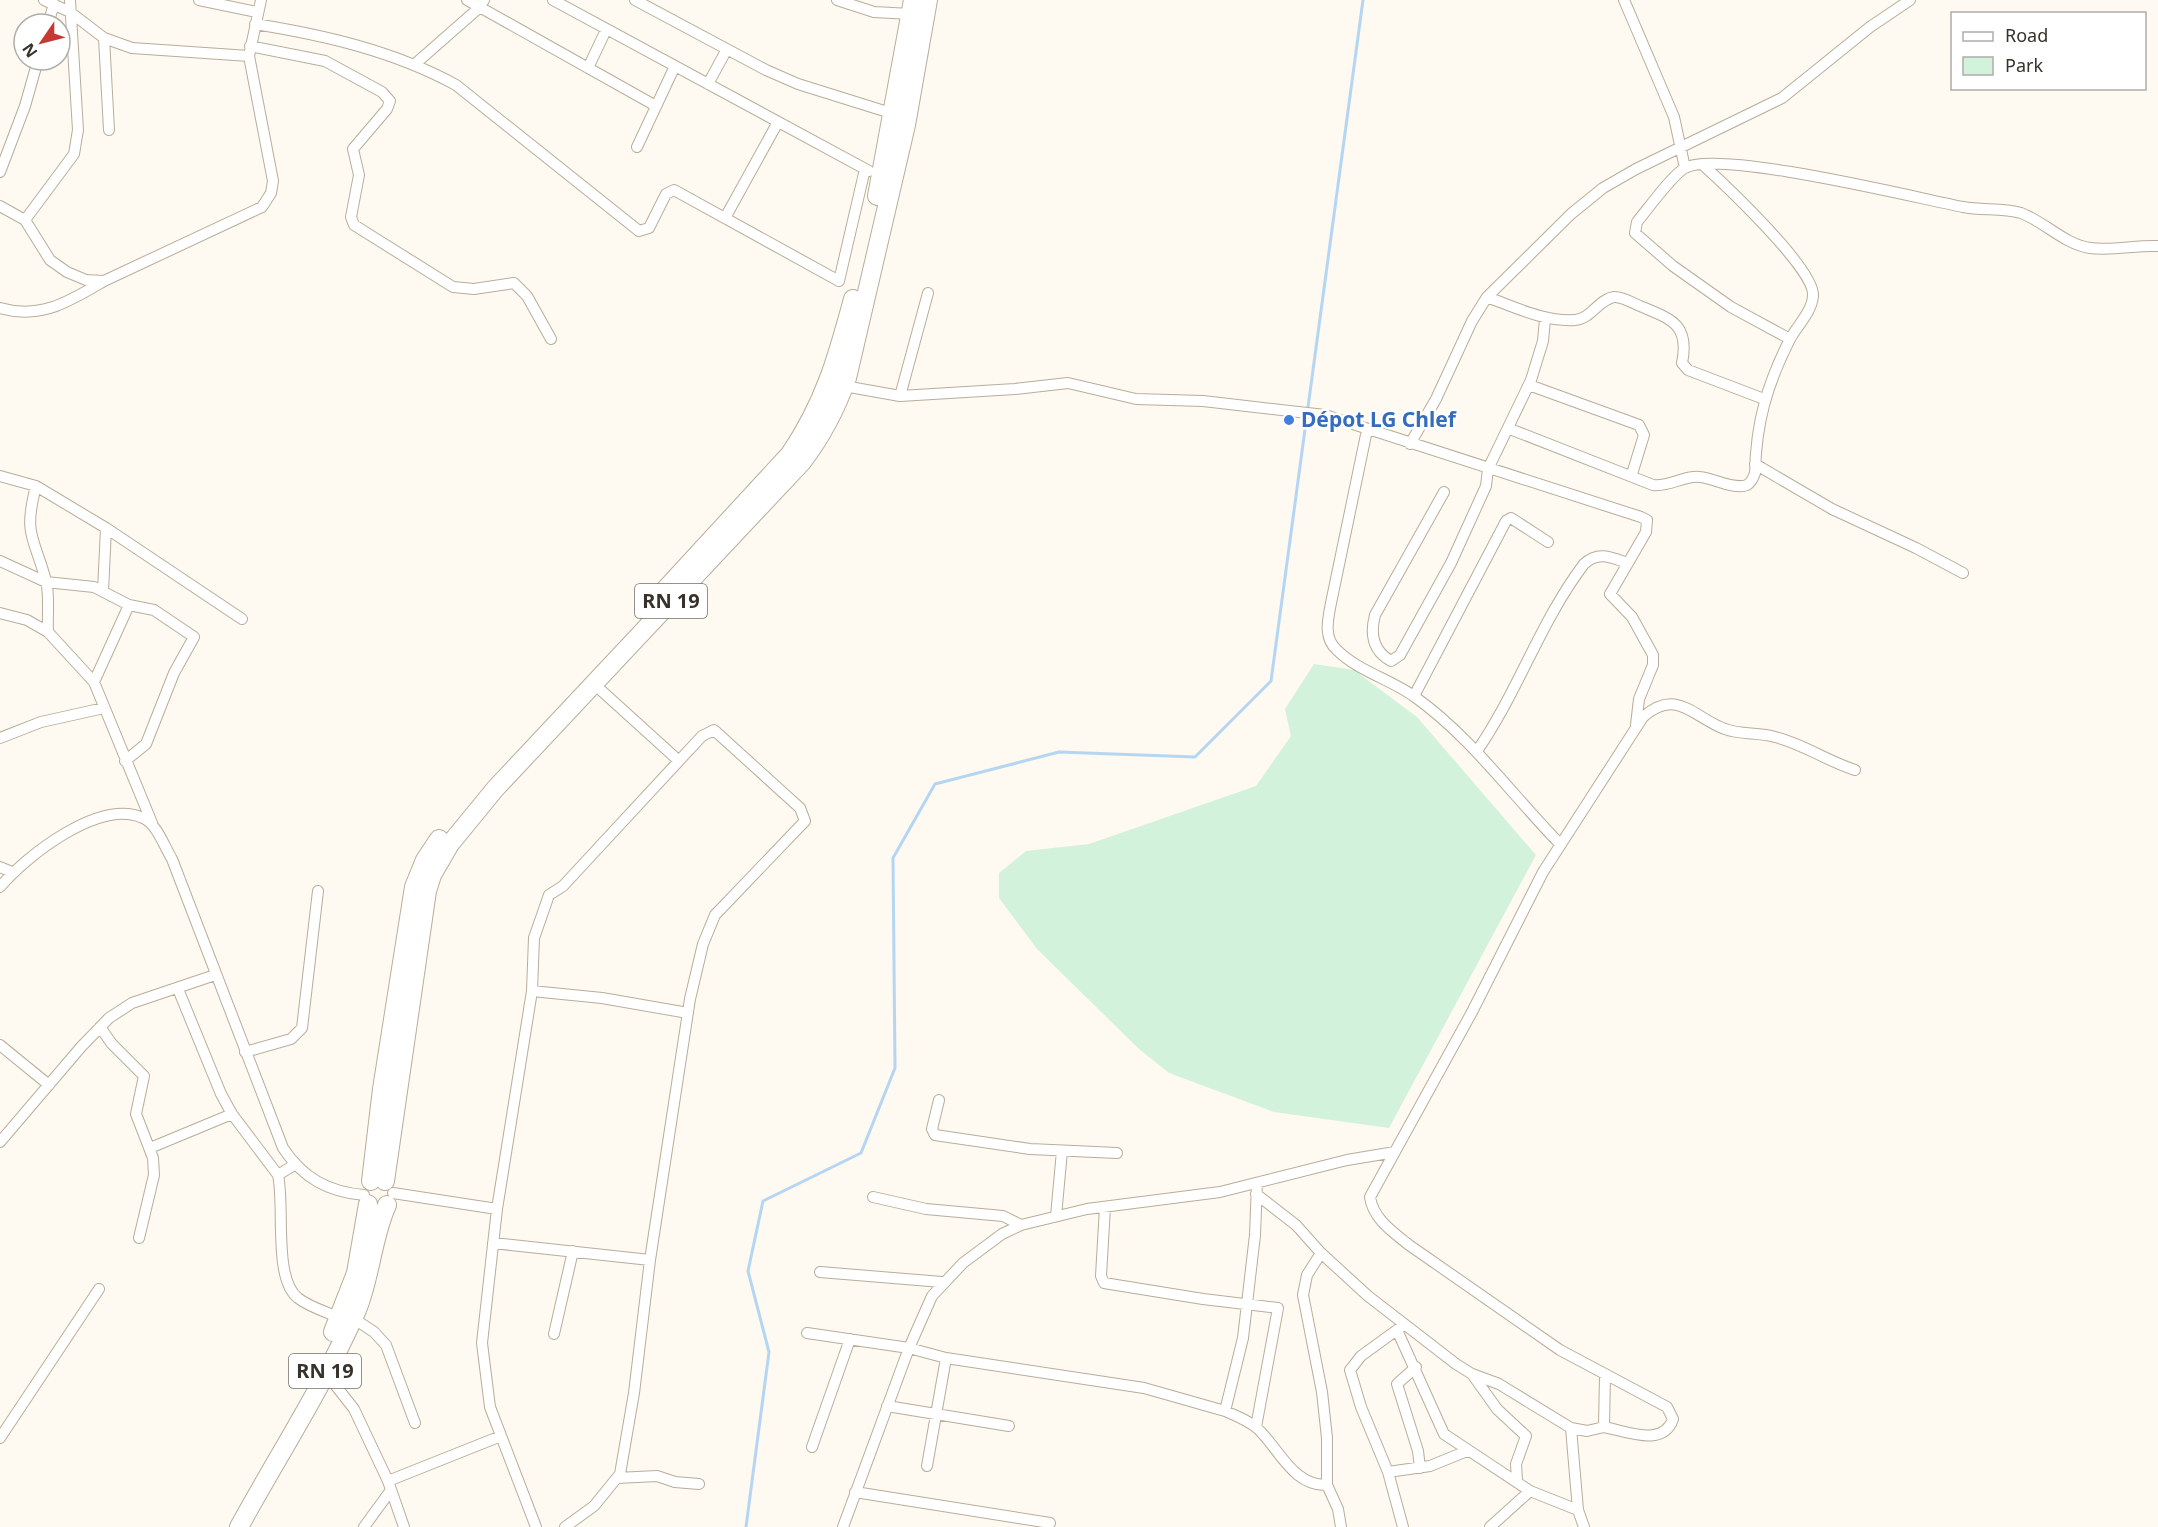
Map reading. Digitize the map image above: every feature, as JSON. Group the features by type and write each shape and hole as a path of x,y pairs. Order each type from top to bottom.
{"main road":[{"name":"RN 19","path":"238,1527 325,1372 347,1318 356,1273 378,1193 382,1089 418,875 445,832 514,751 590,679 796,458 807,430 830,401 842,378 927,0"},
{"name":"RN 19","path":"842,378 867,247 873,173 900,114 912,7"},
{"name":"RN 19","path":"225,1527 347,1318"}],"street":[{"path":"49,2 70,12 70,0"},
{"path":"199,0 257,12"},
{"path":"0,308 27,313 61,306 104,281 262,207 271,193 273,181 249,51 261,0"},
{"path":"467,0 482,4 656,106"},
{"path":"255,24 313,35 415,64 456,84 639,231 649,228 666,194 674,190 839,281 873,173 553,0"},
{"path":"635,0 798,84 900,114"},
{"path":"837,0 867,11 912,7"},
{"path":"1624,0 1662,87 1682,148 1685,168"},
{"path":"1410,444 1436,399 1472,321 1487,297 1548,236 1603,188 1636,169 1782,98 1870,27 1910,0"},
{"path":"415,64 482,4"},
{"path":"72,14 104,38 132,48 249,51 326,61 382,92 390,101 387,109 353,149 359,175 351,217 354,225 453,287 474,289 514,283 527,296 551,339"},
{"path":"588,68 606,30"},
{"path":"104,38 109,130"},
{"path":"25,220 74,154 78,130 72,42"},
{"path":"708,84 727,49"},
{"path":"637,147 675,66"},
{"path":"0,172 25,106 35,72"},
{"path":"725,218 778,122"},
{"path":"1510,429 1632,474 1643,481 1662,486 1696,476 1743,485 1753,479 1764,399 1790,339 1813,298 1809,281 1743,202 1702,164"},
{"path":"1790,339 1731,307 1673,266 1635,233 1637,222 1685,168 1702,164 1751,166 1832,180 1964,208 2010,210 2024,214 2060,236 2092,248 2158,246"},
{"path":"0,206 25,220 50,260 67,272 86,280 104,281"},
{"path":"900,396 928,293"},
{"path":"1487,297 1545,318 1580,319 1606,301 1620,298 1674,321 1684,337 1686,346 1682,363 1688,370 1764,399"},
{"path":"1444,492 1372,625 1374,644 1391,661 1400,655 1451,563 1486,486 1488,469 1510,429 1529,385 1543,341 1545,318"},
{"path":"842,378 900,396 1015,389 1068,383 1136,399 1203,401 1284,408 1324,415 1645,518 1646,532 1610,594 1642,632 1654,660 1639,699 1636,725"},
{"path":"1529,385 1639,425 1644,435 1632,474"},
{"path":"1367,430 1327,625 1329,640 1336,650 1371,674 1414,696 1476,751 1560,844"},
{"path":"1755,464 1832,509 1916,548 1963,573"},
{"path":"0,476 36,486 106,528 242,619"},
{"path":"36,486 29,514 29,530 46,582 48,632"},
{"path":"1414,696 1506,521 1511,518 1548,542"},
{"path":"103,591 106,528"},
{"path":"1476,751 1495,724 1550,617 1584,564 1592,557 1599,555 1627,563"},
{"path":"0,561 46,582 103,591 129,605 154,610 194,637 174,673 146,744 125,762"},
{"path":"94,682 129,605"},
{"path":"0,614 27,620 48,632 94,682 153,826 172,859 283,1148 294,1165 310,1180 329,1188 497,1209"},
{"path":"590,679 679,761"},
{"path":"1256,1189 1400,1327 1472,1374 1499,1384 1571,1428 1587,1431 1604,1427 1651,1437 1663,1432 1670,1426 1673,1419 1667,1407 1560,1350 1385,1226 1373,1208 1370,1197 1560,844 1636,725 1652,709 1677,704 1726,730 1776,737 1833,763 1855,770"},
{"path":"0,738 41,722 104,708"},
{"path":"536,1527 501,1436 485,1386 482,1343 497,1209 532,991 534,938 549,895 563,886 702,735 714,730 800,808 805,821 715,915 695,971 650,1260 625,1451 617,1478 594,1506 565,1527"},
{"path":"0,887 12,872 78,826 111,815 128,815 143,818 153,826"},
{"path":"0,867 12,872"},
{"path":"245,1052 291,1039 302,1028 318,891"},
{"path":"0,1142 100,1027 132,1003 215,975"},
{"path":"178,989 221,1094 232,1114 278,1175 288,1284 299,1300 347,1318 374,1332 386,1344 415,1423"},
{"path":"532,991 602,998 688,1013"},
{"path":"100,1027 112,1044 144,1076 136,1114 153,1158 153,1186 139,1238"},
{"path":"0,1045 49,1085"},
{"path":"939,1100 932,1129 935,1135 1062,1151 1117,1152"},
{"path":"150,1148 232,1114"},
{"path":"1056,1216 1062,1151"},
{"path":"843,1527 909,1348 932,1296 942,1282 1002,1234 1021,1225 1105,1207 1256,1189 1347,1160 1395,1152"},
{"path":"278,1175 294,1165"},
{"path":"1226,1411 1243,1338 1255,1235 1256,1189"},
{"path":"873,1197 926,1209 1004,1216 1021,1225"},
{"path":"1105,1207 1101,1276 1104,1282 1247,1304 1276,1306 1279,1311 1256,1427"},
{"path":"494,1243 650,1260"},
{"path":"554,1334 573,1251"},
{"path":"1321,1253 1307,1275 1303,1295 1322,1392 1327,1438 1327,1485 1329,1495 1338,1509 1341,1527"},
{"path":"820,1272 942,1282"},
{"path":"0,1438 99,1289"},
{"path":"1400,1327 1444,1434 1467,1451 1517,1480 1530,1491 1578,1510"},
{"path":"1400,1327 1361,1356 1350,1370 1361,1407 1388,1472 1403,1527"},
{"path":"807,1333 909,1348 946,1358 1144,1388 1226,1411 1256,1427 1304,1480 1314,1486 1327,1485"},
{"path":"812,1447 850,1339"},
{"path":"927,1466 946,1358"},
{"path":"1416,1367 1397,1384 1418,1451 1420,1468"},
{"path":"325,1372 354,1409 390,1486 404,1527"},
{"path":"1472,1374 1497,1409 1526,1436 1516,1464 1517,1480"},
{"path":"1604,1427 1605,1375"},
{"path":"887,1406 1009,1426"},
{"path":"1571,1428 1578,1510 1584,1527"},
{"path":"364,1527 390,1486 501,1436"},
{"path":"1388,1472 1420,1468 1467,1451"},
{"path":"617,1478 657,1476 675,1482 699,1484"},
{"path":"1490,1527 1530,1491"},
{"path":"855,1492 1050,1523"}],"green space":[{"path":"1314,664 1354,670 1417,717 1536,855 1389,1128 1274,1112 1169,1073 1139,1049 1037,949 999,898 999,873 1026,851 1089,844 1256,786 1291,736 1285,709"}],"waterway":[{"path":"746,1527 769,1352 748,1271 763,1201 861,1153 895,1068 893,858 935,784 1059,752 1195,757 1271,681 1363,0"}],"place":[{"name":"Dépot LG Chlef","path":"1289,420"}]}
